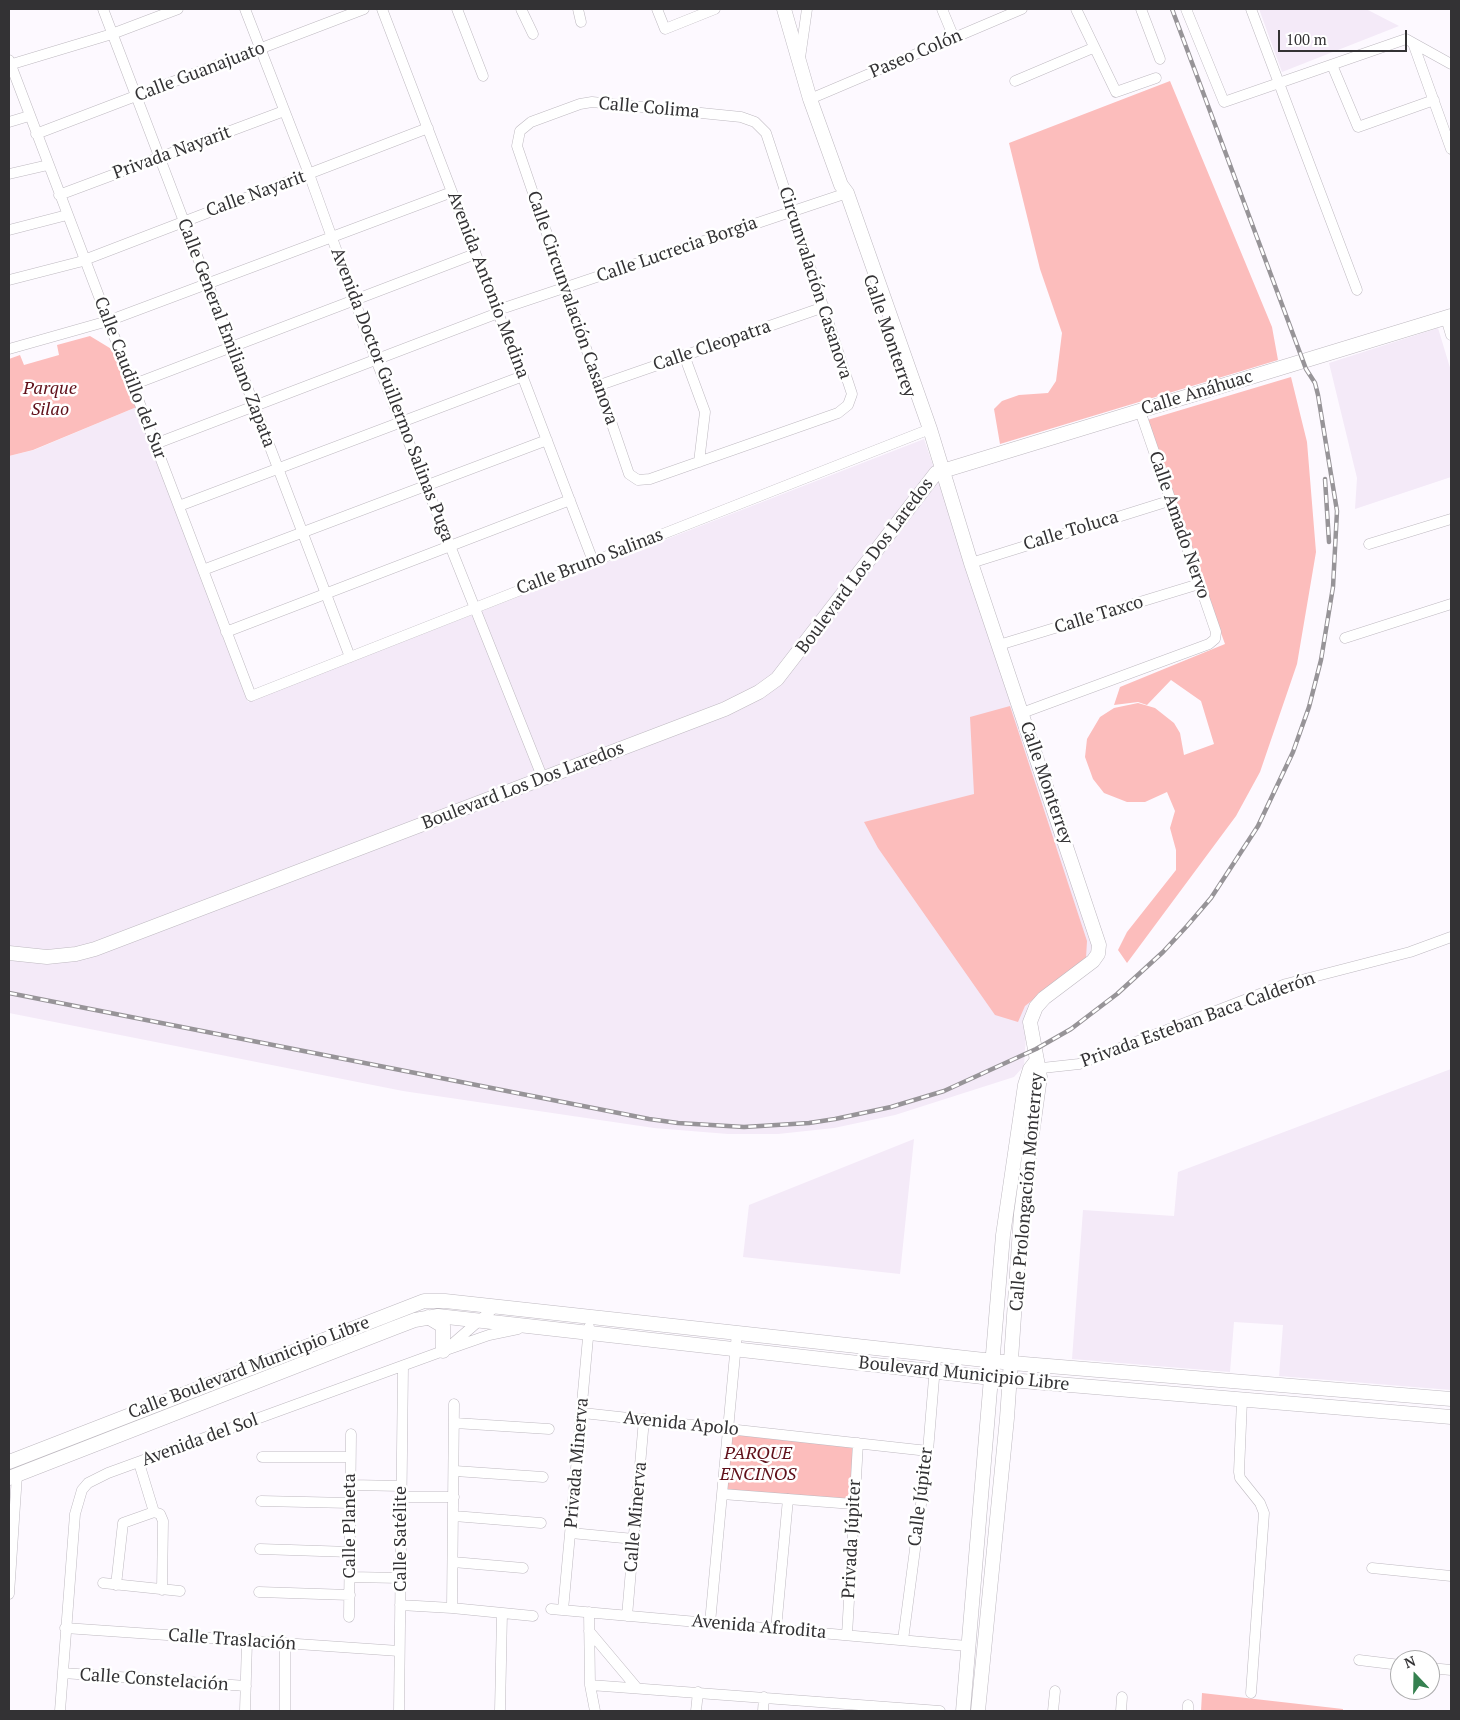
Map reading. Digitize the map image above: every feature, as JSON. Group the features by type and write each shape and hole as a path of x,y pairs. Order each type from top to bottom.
{"main road":[{"name":"Calle Monterrey","path":"784,9 810,99 926,430 1099,945 1098,954 1093,961 1044,998 1032,1015 1030,1029 1036,1066"},
{"name":"Calle Anáhuac","path":"941,475 1140,410 1448,317"},
{"name":"Boulevard Los Dos Laredos","path":"9,952 47,957 76,954 95,949 725,709 770,686 941,475"},
{"name":"Calle Prolongación Monterrey","path":"963,1711 967,1646 998,1299 1012,1170 1025,1085 1036,1066"},
{"name":"Calle Prolongación Monterrey","path":"978,1711 1012,1362 1021,1214 1039,1087 1036,1066"},
{"path":"974,1358 987,1346 993,1305 998,1299"},
{"name":"Calle Boulevard Municipio Libre","path":"9,1462 408,1306 424,1301 445,1301 494,1306"},
{"name":"Boulevard Municipio Libre","path":"494,1306 1012,1362 1451,1399"},
{"name":"Calle Boulevard Municipio Libre","path":"13,1476 427,1317 438,1316 478,1320"},
{"path":"427,1317 440,1322 443,1326 443,1351"},
{"name":"Boulevard Municipio Libre","path":"478,1320 1010,1380 1451,1417"},
{"path":"881,1366 883,1349"},
{"path":"1180,1394 1182,1377"},
{"path":"1292,1386 1292,1404"}],"street":[{"name":"Calle General Emiliano Zapata","path":"102,9 350,656"},
{"path":"9,64 112,34 178,9"},
{"name":"Avenida Doctor Guillermo Salinas Puga","path":"245,9 309,174 376,360 543,779"},
{"name":"Calle Guanajuato","path":"36,134 364,9"},
{"name":"Avenida Antonio Medina","path":"382,9 593,561"},
{"path":"457,9 483,76"},
{"path":"521,9 533,34"},
{"path":"578,9 580,22"},
{"path":"657,9 665,29 715,9"},
{"path":"800,64 806,9"},
{"path":"942,9 954,38"},
{"name":"Paseo Colón","path":"810,99 1022,9"},
{"path":"1076,9 1093,48 1116,92 1156,78"},
{"path":"1141,9 1160,58"},
{"path":"1186,9 1224,102 1278,82 1410,41 1451,64"},
{"path":"1251,9 1357,290"},
{"path":"1410,41 1451,149"},
{"path":"1015,81 1093,48"},
{"name":"Calle Caudillo del Sur","path":"9,64 251,696"},
{"path":"1332,65 1358,127 1434,100"},
{"name":"Calle Colima","path":"520,132 530,122 580,104 592,102 741,117 755,122"},
{"name":"Privada Nayarit","path":"59,195 284,111"},
{"path":"9,122 29,116"},
{"name":"Circunvalación Casanova","path":"638,480 650,479 838,413 848,405 852,394 766,132 755,122"},
{"name":"Calle Nayarit","path":"9,280 84,260 183,220 428,128"},
{"name":"Calle Circunvalación Casanova","path":"520,132 517,146 565,288 600,385 629,474 638,480"},
{"path":"9,174 48,165"},
{"name":"Calle Lucrecia Borgia","path":"508,307 792,211 843,191"},
{"path":"9,349 108,321 452,192"},
{"path":"9,230 67,215"},
{"path":"132,386 476,254"},
{"name":"Calle Cleopatra","path":"600,385 824,307"},
{"path":"155,444 498,313"},
{"path":"1448,317 1451,335"},
{"path":"684,355 705,412 699,462"},
{"path":"178,506 522,376"},
{"name":"Calle Amado Nervo","path":"1022,713 1209,644 1215,639 1216,632 1140,410"},
{"name":"Calle Bruno Salinas","path":"251,696 926,430"},
{"path":"203,570 547,440"},
{"path":"226,632 570,500"},
{"name":"Calle Toluca","path":"971,563 1172,500"},
{"path":"1369,544 1451,519"},
{"name":"Calle Taxco","path":"999,645 1199,584"},
{"path":"1345,638 1451,604"},
{"name":"Privada Esteban Baca Calderón","path":"1036,1066 1080,1064 1286,984 1410,952 1451,937"},
{"path":"443,1351 468,1332 494,1306"},
{"name":"Privada Minerva","path":"563,1610 590,1317"},
{"name":"Avenida del Sol","path":"60,1711 74,1514 82,1490 97,1478 443,1351 500,1332 534,1326"},
{"path":"710,1623 737,1333"},
{"name":"Calle Júpiter","path":"903,1640 928,1451 936,1354"},
{"name":"Calle Satélite","path":"399,1711 400,1491 403,1366"},
{"path":"1242,1400 1240,1478 1260,1503 1264,1513 1251,1692"},
{"path":"452,1608 454,1404"},
{"name":"Avenida Apolo","path":"582,1413 928,1451"},
{"name":"Calle Minerva","path":"627,1616 644,1419"},
{"path":"455,1423 548,1430"},
{"name":"Calle Planeta","path":"349,1617 351,1577 351,1434"},
{"name":"Privada Júpiter","path":"847,1635 853,1504 858,1443"},
{"path":"262,1457 350,1457"},
{"path":"139,1463 154,1512"},
{"path":"454,1472 543,1477"},
{"path":"9,1594 13,1476"},
{"path":"351,1485 454,1497"},
{"path":"722,1494 853,1504"},
{"path":"776,1629 788,1499"},
{"path":"261,1501 350,1503"},
{"path":"116,1585 123,1523 154,1512 160,1514 163,1521 162,1590"},
{"path":"454,1516 541,1523"},
{"path":"571,1533 634,1539"},
{"path":"260,1549 350,1552"},
{"path":"453,1562 523,1568"},
{"path":"1372,1568 1451,1576"},
{"path":"351,1577 400,1578"},
{"path":"103,1583 180,1592"},
{"path":"259,1592 350,1595"},
{"path":"400,1605 533,1616"},
{"name":"Avenida Afrodita","path":"551,1609 967,1646"},
{"path":"589,1612 590,1685 593,1711"},
{"path":"500,1711 502,1613"},
{"name":"Calle Traslación","path":"65,1628 399,1651"},
{"path":"589,1631 637,1688"},
{"path":"245,1711 247,1641"},
{"path":"285,1643 285,1711"},
{"path":"1359,1660 1390,1664"},
{"name":"Calle Constelación","path":"63,1673 246,1686"},
{"path":"590,1685 764,1697 831,1707 940,1711"},
{"path":"1054,1711 1055,1691"},
{"path":"696,1711 698,1692"},
{"path":"763,1711 764,1697"},
{"path":"1121,1711 1122,1697"}],"shaded area":[{"path":"1259,9 1366,9 1399,26 1282,72"},
{"path":"1438,328 1451,371 1451,477 1355,509 1357,478 1329,363"},
{"path":"139,406 248,702 924,439 1101,954 1027,1020 1024,1066 1014,1077 895,1115 834,1128 778,1134 728,1134 654,1128 403,1091 9,1013 9,456 34,450"},
{"path":"1451,1069 1451,1390 1279,1376 1283,1325 1234,1322 1230,1372 1072,1359 1083,1210 1174,1216 1178,1172"},
{"path":"914,1139 900,1274 743,1257 749,1205"}],"green space":[{"path":"1170,81 1272,327 1278,360 1000,444 994,409 1002,401 1019,395 1048,393 1056,381 1062,333 1040,269 1009,143"},
{"name":"Parque Silao","path":"90,336 118,353 139,406 33,450 9,456 9,359 20,355 24,365 59,355 57,345"},
{"path":"1291,377 1307,442 1316,552 1297,664 1260,772 1236,816 1127,963 1118,950 1127,932 1176,870 1176,850 1170,828 1175,811 1167,792 1145,802 1127,802 1104,793 1093,779 1085,757 1087,739 1100,717 1114,708 1138,703 1155,708 1174,723 1180,733 1184,755 1214,744 1201,701 1171,680 1147,705 1138,702 1114,705 1120,687 1225,644 1144,421"},
{"path":"1010,706 1087,941 1086,958 1025,1006 1018,1022 995,1015 878,848 864,822 974,794 970,717"},
{"name":"PARQUE ENCINOS","path":"727,1429 858,1443 853,1504 722,1494"},
{"path":"1202,1693 1343,1709 1343,1711 1201,1711"}],"railway":[{"path":"9,993 649,1119 678,1123 744,1127 809,1123 835,1119 891,1107 944,1091 1036,1049 1071,1029 1117,994 1163,952 1211,898 1258,826 1293,752 1309,707 1321,660 1333,587 1337,511 1315,383 1306,369 1172,9"},
{"path":"1325,479 1329,542"}]}
